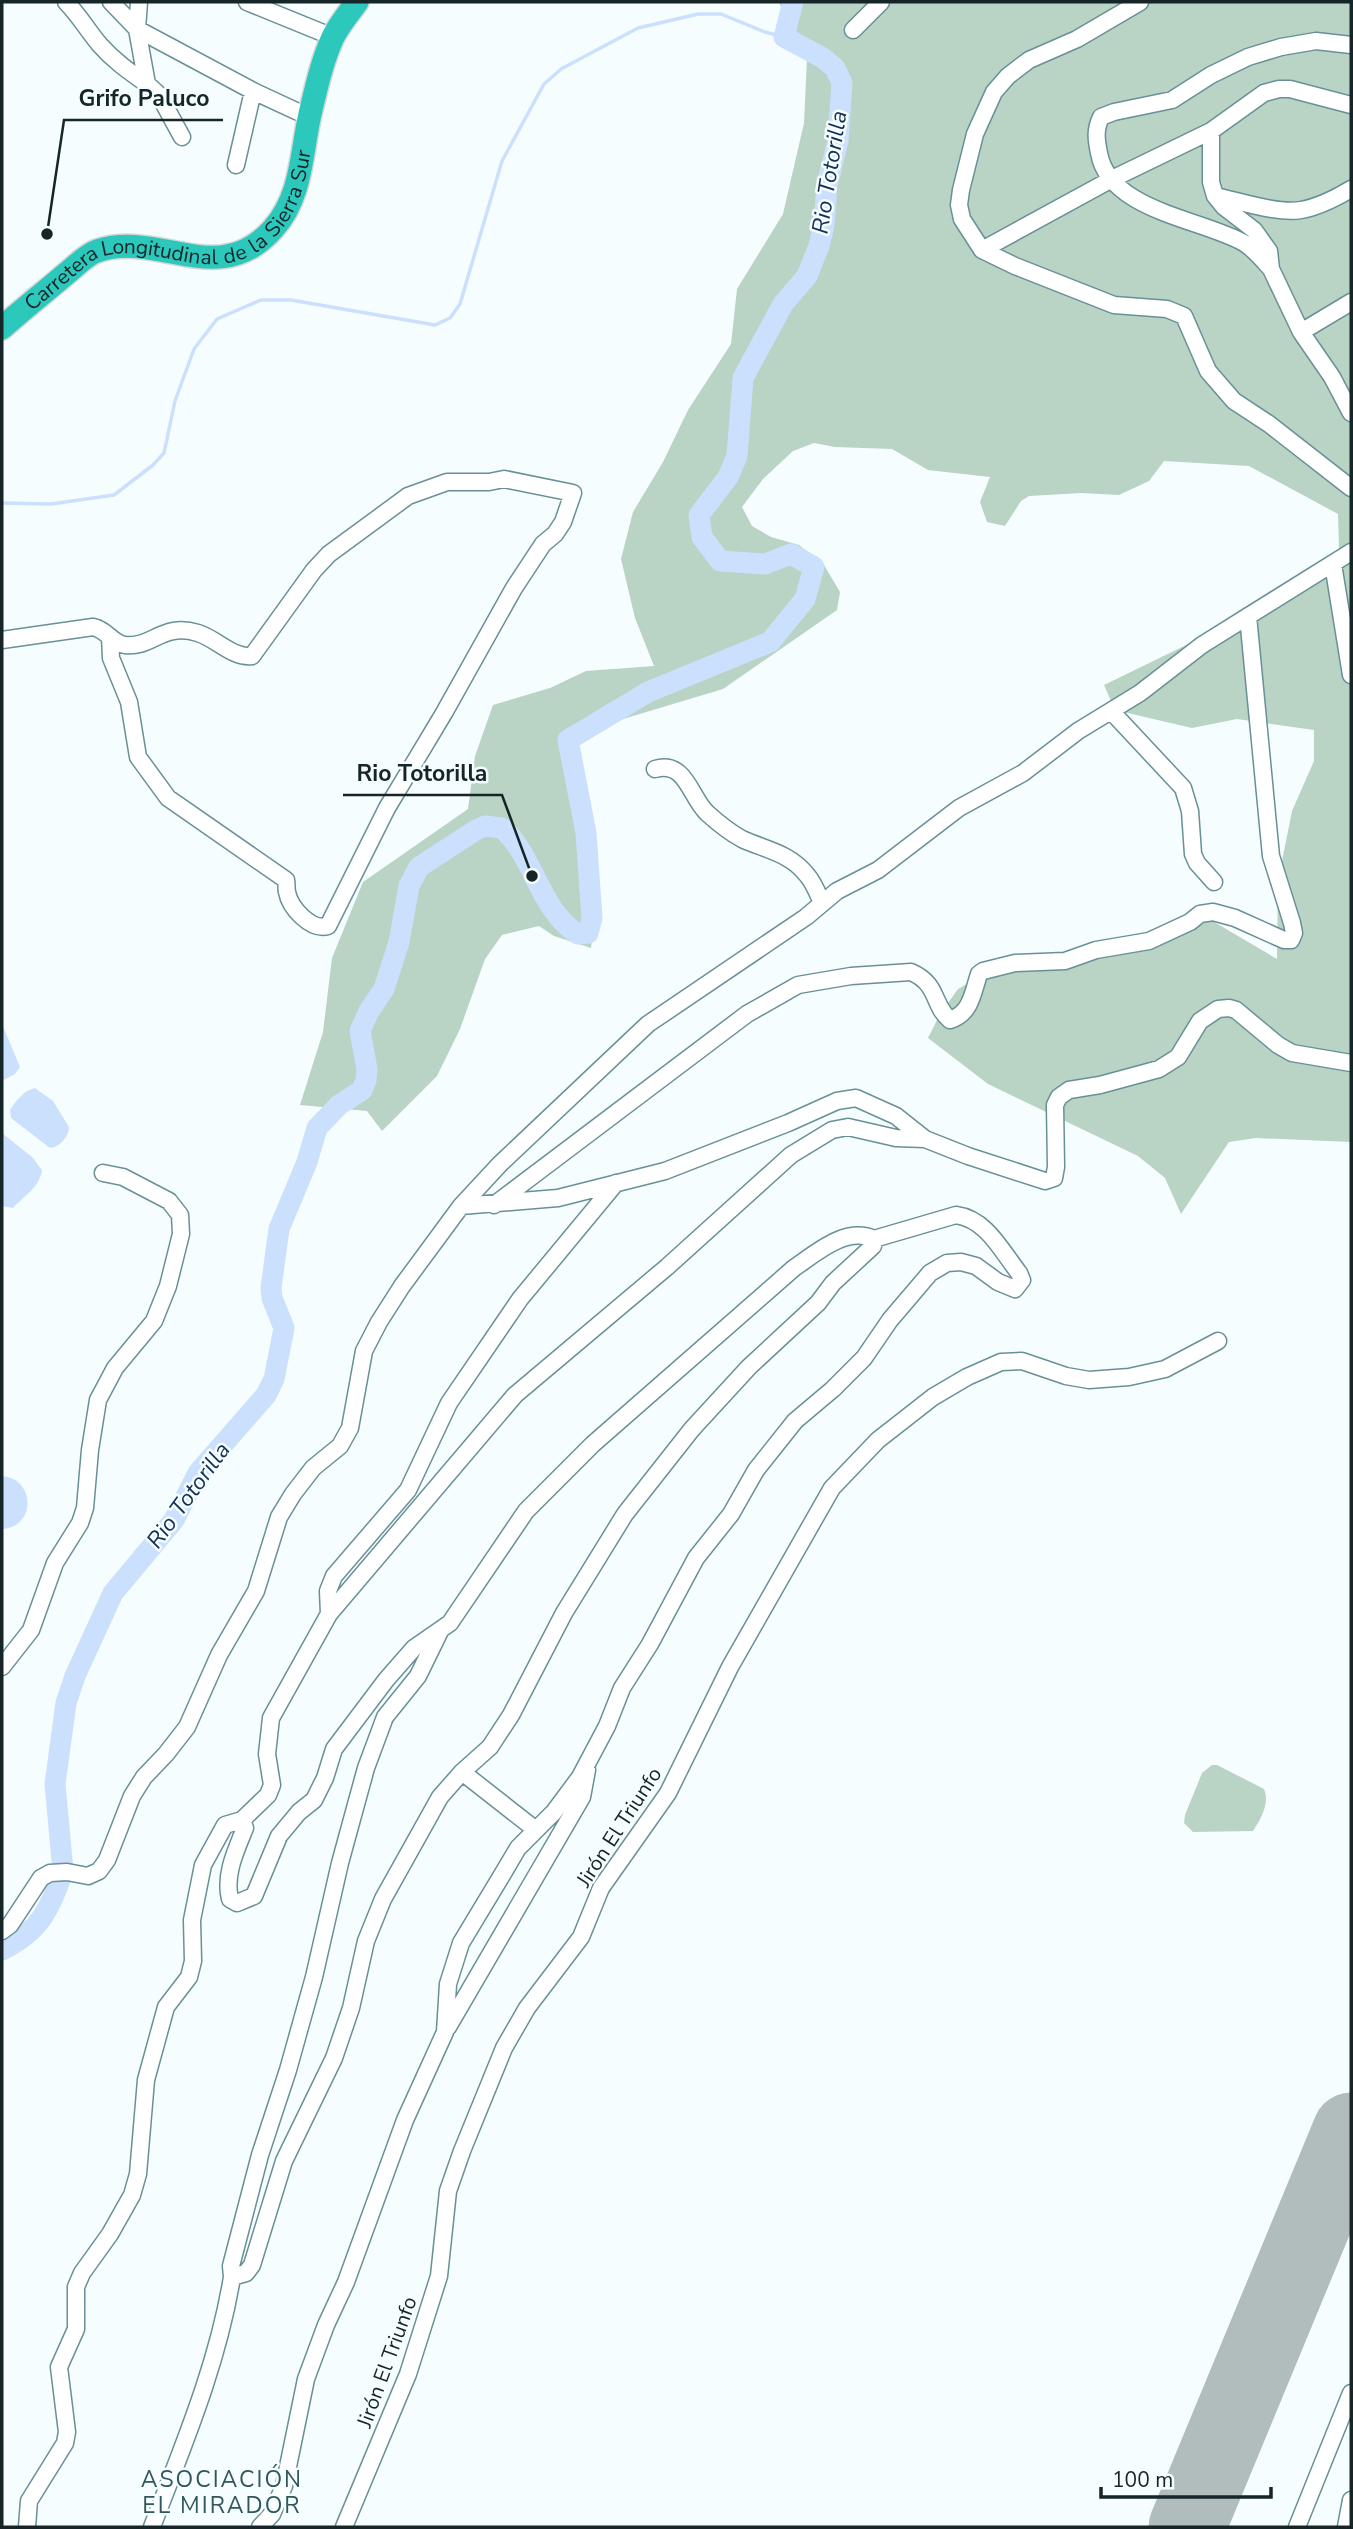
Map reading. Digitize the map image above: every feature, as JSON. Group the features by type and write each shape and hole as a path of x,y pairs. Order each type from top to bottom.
{"highway":[{"name":"Carretera Longitudinal de la Sierra Sur","path":"2,328 94,252 130,245 182,256 223,258 258,242 274,229 288,208 298,184 310,117 333,37 357,2"}],"street":[{"path":"66,2 121,67 159,95 182,137"},
{"path":"111,2 137,29 253,91 310,117"},
{"path":"139,2 137,29 147,84"},
{"path":"247,2 333,37"},
{"path":"853,30 881,2"},
{"path":"1140,2 1077,39 1029,60 1008,76 994,92 975,134 960,197 962,219 982,250 1015,266 1114,305 1167,309 1184,316 1208,371 1234,401 1269,424 1351,488"},
{"path":"1271,269 1246,244 1215,230 1172,217 1135,199 1112,179 1100,161 1095,130 1101,117 1171,100 1211,75 1248,57 1281,47 1316,41 1351,45"},
{"path":"982,250 1112,179 1211,131 1264,93 1290,89 1351,105"},
{"path":"236,164 253,91"},
{"path":"1211,131 1211,182 1215,196 1224,207 1254,230 1269,251 1271,269 1301,332 1332,377 1351,414"},
{"path":"1215,196 1286,210 1301,210 1330,201 1351,189"},
{"path":"1301,332 1351,302"},
{"path":"2,640 93,627 98,628 110,637 119,644 131,645 177,629 185,629 202,634 242,657 252,656 329,554 408,496 447,482 489,482 504,479 573,493 563,522 555,534 543,544 514,587 387,808 328,926 324,928 315,926 297,913 286,891 286,880 168,798 138,757 129,702 110,653 110,637"},
{"path":"2,1931 22,1909 41,1878 59,1872 88,1876 99,1871 107,1860 132,1796 144,1777 187,1727 219,1655 257,1591 279,1517 313,1468 340,1447 350,1427 364,1352 379,1322 461,1206 546,1119 648,1024 822,904 836,891 878,870 960,808 1023,773 1078,731 1140,693 1202,645 1351,552"},
{"path":"1333,564 1351,675"},
{"path":"494,1205 747,1014 798,985 851,976 911,972 929,985 944,1015 950,1020 958,1017 968,1007 979,974 983,971 1015,963 1066,961 1108,947 1149,942 1190,922 1200,914 1213,912 1235,918 1284,940 1291,940 1294,933 1292,923 1271,856 1248,615"},
{"path":"1111,711 1183,788 1190,811 1193,854 1197,863 1214,882"},
{"path":"655,769 670,768 680,774 706,813 742,838 781,853 793,861 812,881 822,904"},
{"path":"461,1206 558,1198 665,1171 837,1101 856,1098 896,1116 925,1139 1045,1181 1054,1178 1056,1167 1055,1105 1059,1097 1069,1090 1128,1078 1165,1065 1178,1057 1200,1021 1218,1009 1236,1010 1278,1045 1292,1053 1351,1063"},
{"path":"27,2527 29,2501 65,2443 67,2432 59,2367 76,2329 76,2287 82,2273 110,2234 132,2195 138,2174 146,2080 166,2007 191,1969 192,1920 203,1865 225,1825 242,1819 268,1794 272,1785 267,1754 271,1718 329,1614 515,1395 667,1267 791,1155 832,1130 848,1127 896,1138 925,1139"},
{"path":"2,1667 31,1630 55,1563 80,1523 85,1508 98,1399 115,1368 155,1321 168,1286 181,1234 180,1215 169,1201 123,1177 103,1173"},
{"path":"329,1614 328,1591 334,1576 408,1490 449,1404 520,1299 616,1183"},
{"path":"242,1819 245,1828 233,1855 228,1890 230,1899 237,1903 254,1896 279,1836 299,1812 314,1800 325,1778 334,1749 378,1690 414,1648 450,1623 526,1511 593,1444 794,1268 828,1245 856,1235 874,1239 956,1215 968,1217 983,1226 1022,1280 1015,1289 1007,1287 976,1266 961,1262 947,1263 930,1273 890,1320 864,1358 795,1421 756,1470 731,1514 696,1558 650,1644 622,1688 588,1763 567,1795 518,1848 461,1943 448,1984 445,2032"},
{"path":"232,2277 246,2273 252,2265 284,2161 334,2058 351,2008 366,1941 383,1899 440,1797 490,1747 511,1715 564,1614 625,1514 692,1429 748,1367 818,1303 833,1283 873,1246 874,1239"},
{"name":"Jirón El Triunfo","path":"344,2527 408,2374 439,2276 448,2191 504,2048 527,2008 581,1937 601,1888 677,1778 730,1667 832,1488 878,1440 933,1397 967,1377 1001,1362 1022,1361 1066,1376 1089,1380 1116,1378 1165,1368 1218,1341"},
{"path":"152,2527 209,2375 227,2307 232,2266 249,2196 314,1978 340,1863 366,1768 385,1717 418,1676 440,1631"},
{"path":"260,2527 272,2514 284,2486 306,2379 346,2282 405,2120 445,2032 582,1797 588,1763"},
{"path":"463,1772 536,1830"},
{"path":"1297,2527 1351,2393"},
{"path":"1346,2527 1351,2500"}],"green space":[{"path":"779,2 1351,2 1351,1142 1256,1138 1229,1142 1181,1214 1165,1178 1138,1156 988,1084 928,1038 940,1014 958,989 984,974 1080,948 1133,948 1204,916 1277,959 1278,881 1292,811 1314,761 1314,730 1237,719 1192,728 1115,710 1104,685 1281,599 1339,549 1338,514 1249,466 1164,461 1149,481 1119,495 1081,493 1029,496 1021,501 1005,526 987,522 980,502 990,477 928,470 892,449 835,447 814,443 793,451 763,479 742,507 752,526 771,537 799,545 824,565 840,592 837,610 723,689 593,728 573,743 569,766 595,844 597,900 591,948 554,936 539,926 502,935 485,959 460,1029 437,1076 382,1131 367,1111 300,1105 323,1032 332,958 363,882 468,809 475,756 493,705 550,688 586,671 654,666 635,618 621,559 633,512 663,462 688,410 731,344 737,289 783,214 804,123 807,58 794,40"},
{"path":"1212,1765 1264,1789 1265,1805 1253,1831 1193,1832 1184,1823 1202,1773"}],"water":[{"path":"2,1024 20,1067 15,1074 2,1081"},
{"path":"35,1088 53,1101 69,1127 57,1146 50,1148 11,1118 10,1110 15,1103 24,1093"},
{"path":"2,1133 32,1157 42,1170 35,1186 13,1208 2,1206"},
{"path":"2,1476 21,1485 28,1503 21,1520 2,1529"}],"waterway":[{"name":"Rio Totorilla","path":"63,1871 55,1784 66,1703 75,1676 113,1593 174,1520 198,1473 266,1395 274,1379 284,1328 272,1298 271,1288 279,1229 307,1162 317,1128 339,1105 362,1090 366,1080 367,1069 360,1031 369,1011 384,989 399,942 409,886 419,867 476,830 485,826 502,828 522,853 554,911 578,934 588,933 592,918 586,833 568,740 648,692 770,642 805,599 814,567 791,554 765,564 720,561 702,537 699,515 728,477 737,456 743,378 783,304 807,276 824,225 827,185 838,141 842,83 835,68 823,58 784,37 793,2"},
{"path":"2,503 51,504 114,495 153,465 164,453 175,401 194,349 217,319 261,300 291,300 435,325 450,318 460,304 502,161 544,84 561,69 638,28 698,14 721,14 784,37"},
{"name":"Rio Totorilla","path":"2,1950 25,1936 41,1920 62,1874"}],"runway":[{"path":"1187,2527 1351,2131"}],"place":[{"name":"Grifo Paluco","path":"47,234"},
{"name":"Rio Totorilla","path":"532,876"}],"district":[{"name":"ASOCIACIÓN EL MIRADOR","path":"222,2492"}]}
